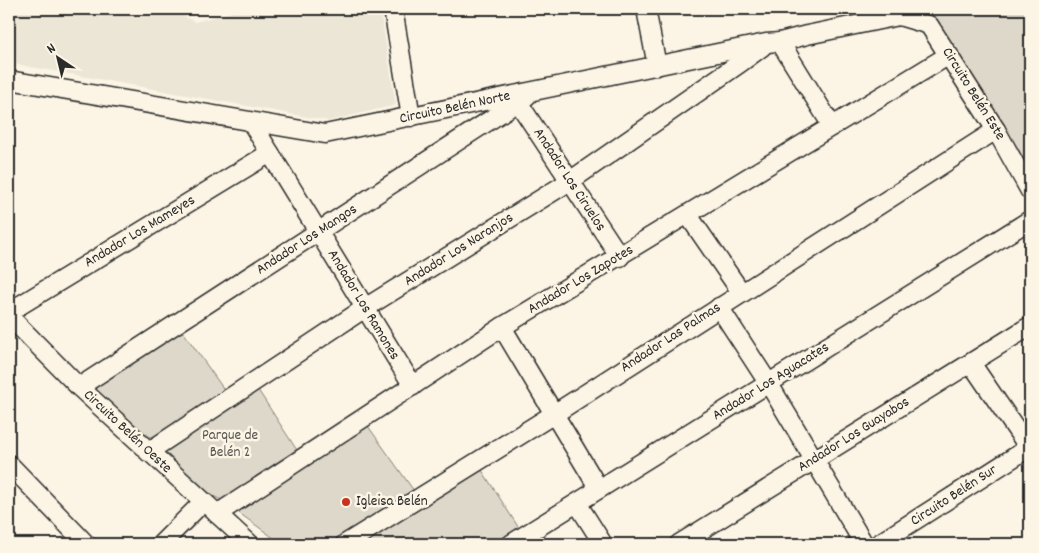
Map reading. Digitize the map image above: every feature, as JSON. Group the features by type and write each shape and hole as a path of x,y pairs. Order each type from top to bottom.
{"street":[{"path":"393,9 411,117"},
{"path":"646,9 657,66"},
{"name":"Circuito Belén Norte","path":"9,80 324,134 899,16"},
{"name":"Circuito Belén Este","path":"899,16 929,25 996,130 1030,191"},
{"path":"773,43 832,126"},
{"name":"Andador Los Naranjos","path":"148,452 365,308 570,181 740,63 773,43"},
{"name":"Andador Los Zapotes","path":"217,514 502,328 949,55"},
{"name":"Andador Los Mangos","path":"79,387 319,233 535,91"},
{"name":"Andador Los Ciruelos","path":"518,102 620,257"},
{"name":"Andador Los Ramones","path":"251,122 413,386"},
{"name":"Andador Las Palmas","path":"345,544 554,414 719,306 996,130"},
{"name":"Andador Los Mameyes","path":"9,312 270,153"},
{"path":"688,215 741,292"},
{"name":"Andador Los Aguacates","path":"511,544 1030,220"},
{"path":"719,306 769,384 864,544"},
{"name":"Circuito Belén Oeste","path":"9,316 79,387 250,544"},
{"name":"Andador Los Guayabos","path":"679,544 1030,326"},
{"path":"502,328 599,489"},
{"path":"972,362 1030,447"},
{"name":"Circuito Belén Sur","path":"878,544 1030,447"},
{"path":"9,464 86,544"},
{"path":"161,544 203,502"},
{"path":"577,503 603,544"}],"shaded area":[{"path":"9,9 170,9 195,22 243,9 371,9 381,14 396,105 329,121 9,63"}],"green space":[{"path":"910,9 1030,9 1030,194 929,25"},
{"name":"Parque de Belén 2","path":"177,323 225,391 249,376 302,458 363,419 419,498 476,461 524,536 511,544 282,544 221,500 191,484 161,457 160,444 99,400 92,377"}],"place":[{"name":"Igleisa Belén","path":"346,502"}]}
